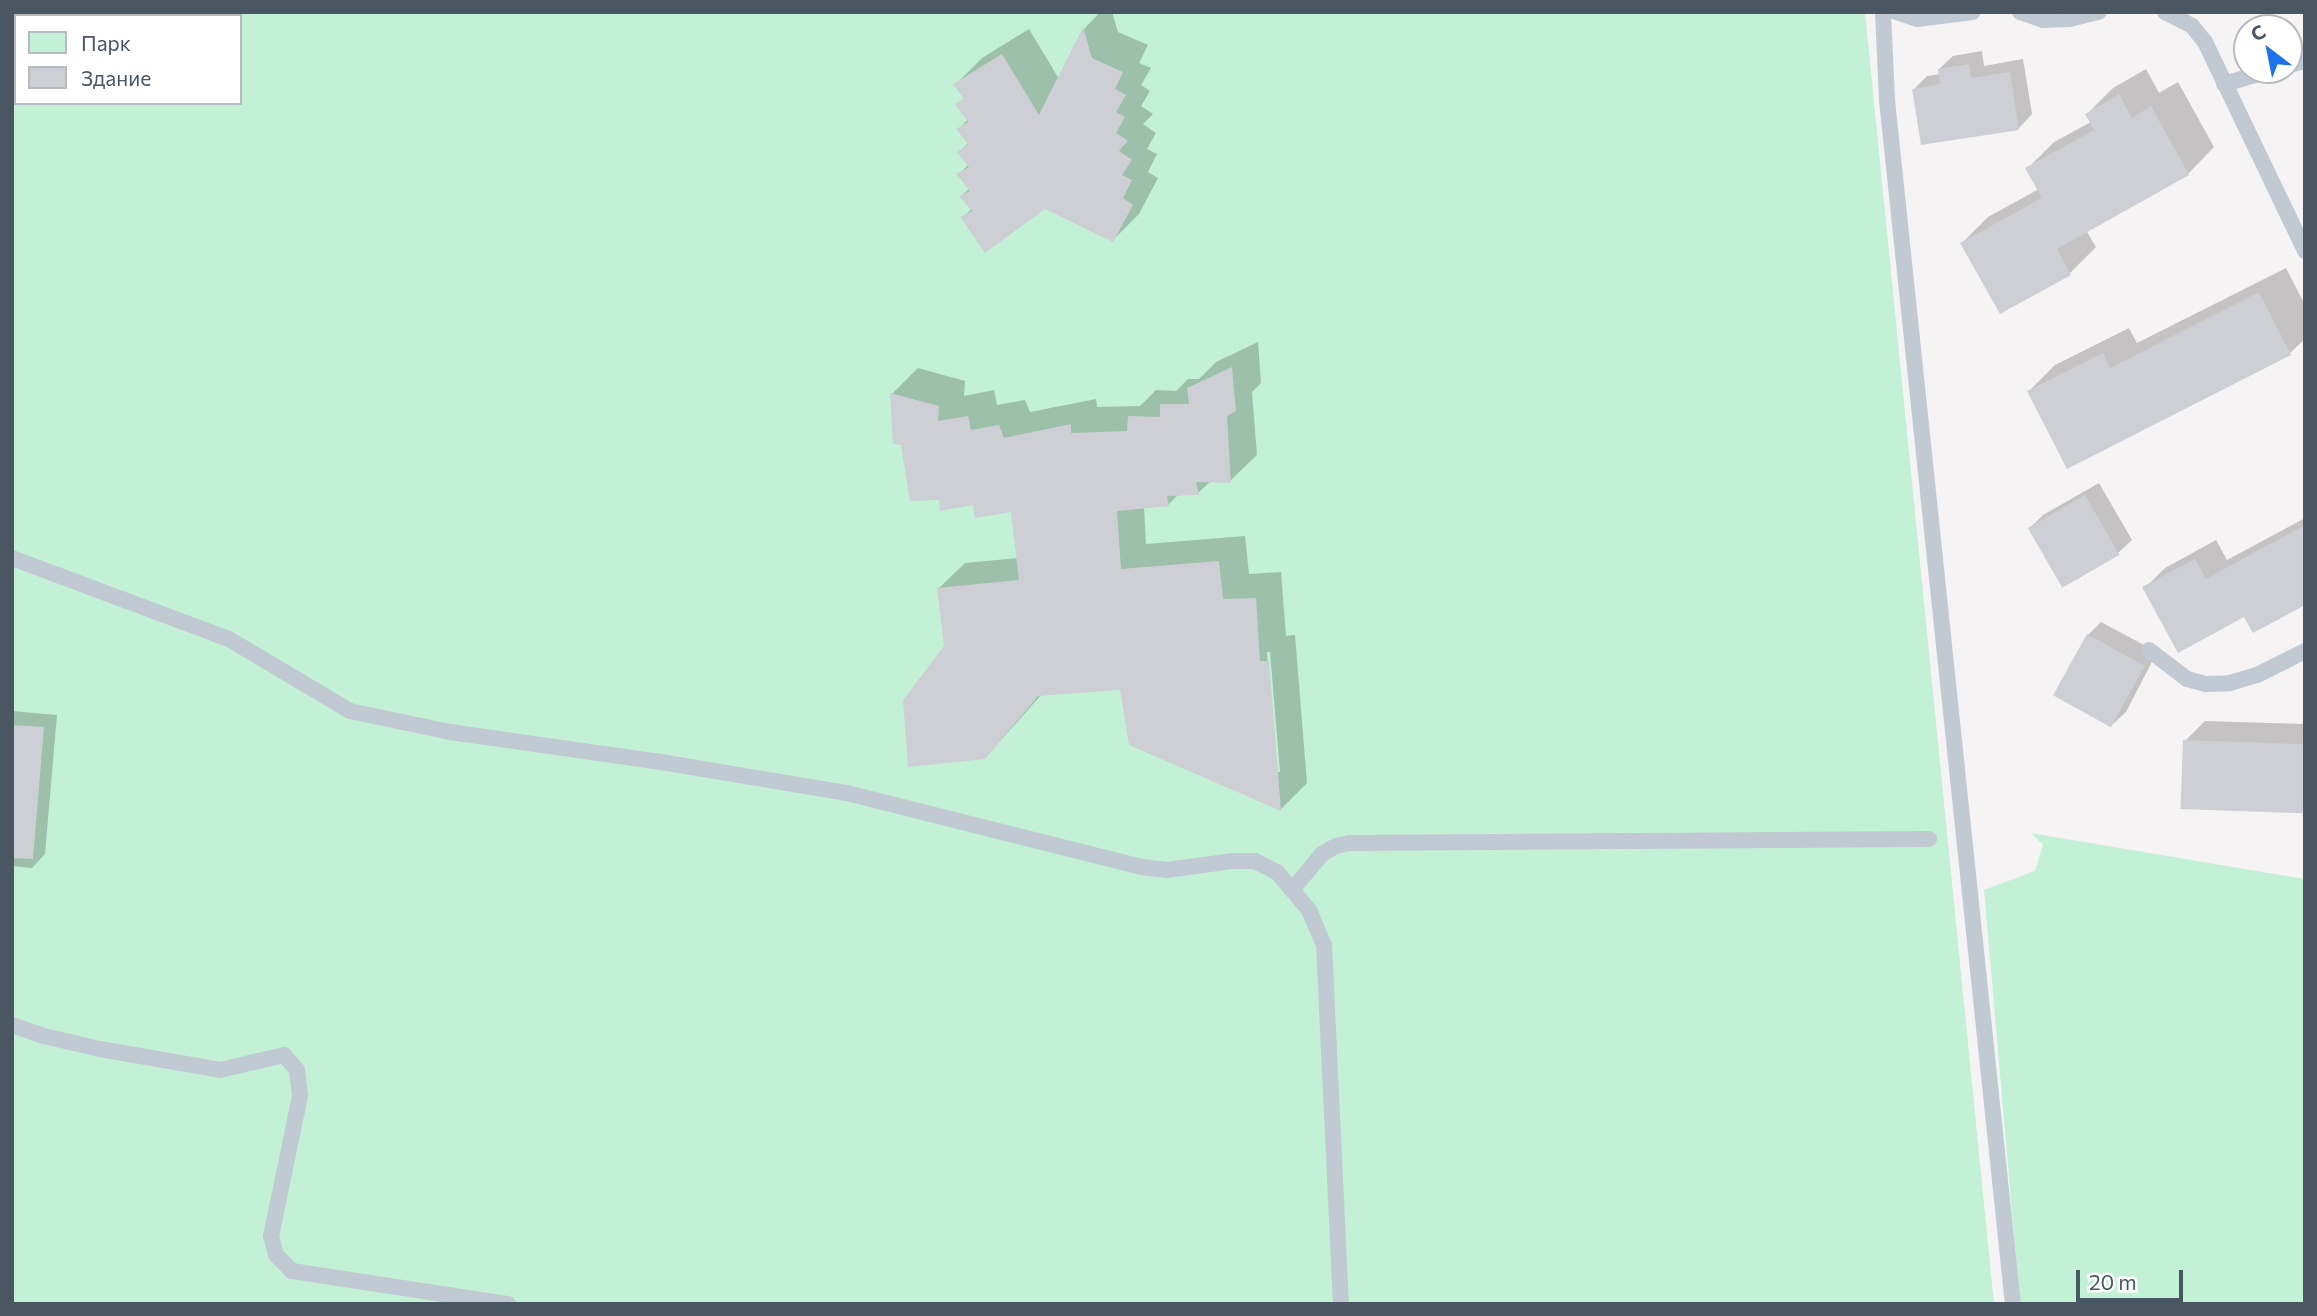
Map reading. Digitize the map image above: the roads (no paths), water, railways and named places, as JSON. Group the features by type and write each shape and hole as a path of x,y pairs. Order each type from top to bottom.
{"lane":[{"path":"1883,12 1887,100 2012,1304"},
{"path":"1896,12 1917,19 1973,12"},
{"path":"2020,12 2043,20 2070,19 2099,12"},
{"path":"2165,12 2192,26 2205,41 2305,251"},
{"path":"2224,84 2233,81"},
{"path":"12,558 229,639 350,711 450,732 655,761 846,793 1142,867 1167,870 1233,861 1255,862 1277,872 1310,910 1324,945 1341,1304"},
{"path":"2149,650 2187,679 2206,684 2230,683 2257,675 2305,651"},
{"path":"1292,890 1322,855 1336,846 1350,843 1929,839"},
{"path":"12,1025 44,1036 89,1046 220,1070 284,1055 297,1070 300,1096 271,1236 276,1255 292,1271 508,1304"}]}
